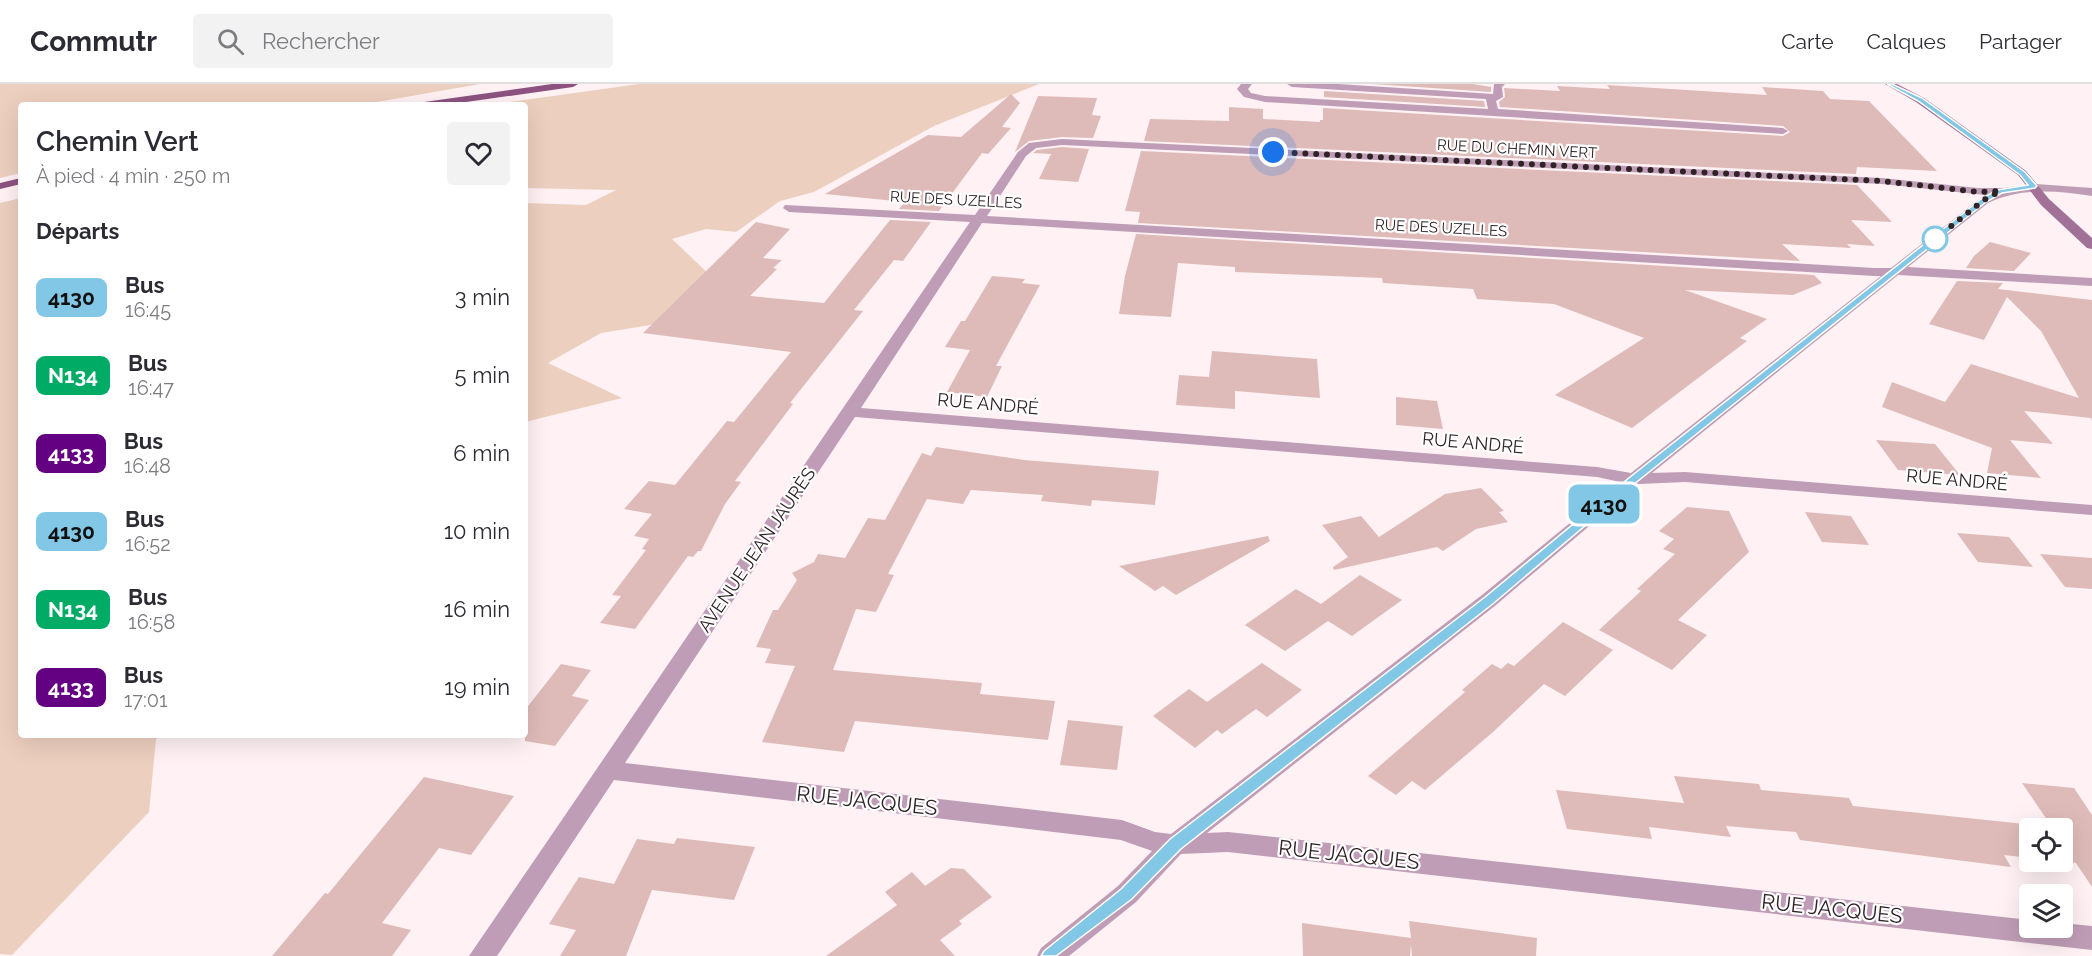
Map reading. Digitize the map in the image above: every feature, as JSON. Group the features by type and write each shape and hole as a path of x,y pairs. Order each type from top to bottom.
{"main road":[{"path":"445,102 573,84"},
{"path":"0,186 18,182"}],"street":[{"path":"1247,84 1242,89 1248,95 1265,99 1783,131"},
{"path":"1292,84 1498,97"},
{"path":"1498,97 1497,86 1500,84"},
{"path":"1890,84 1920,100 2022,173 2045,202 2092,245"},
{"path":"1916,86 1920,100"},
{"path":"1494,112 1491,99 1498,97"},
{"name":"RUE DU CHEMIN VERT","path":"1033,145 1062,142 1110,144 1882,181 1978,192 2033,186 2092,192"},
{"name":"AVENUE JEAN JAURÈS","path":"482,956 1022,154 1033,145"},
{"path":"1050,956 1127,894 1175,844 1489,600 1634,479 1808,342 1892,272 1984,200 2000,191"},
{"name":"RUE DES UZELLES","path":"789,208 2092,282"},
{"name":"RUE ANDRÉ","path":"850,412 1585,471 1634,479 1686,477 2092,510"},
{"name":"RUE JACQUES","path":"608,770 1122,830 1154,842 1175,844 1228,842 2092,938"}],"shaded area":[{"path":"0,84 480,84 377,102 18,102 18,174 0,178"},
{"path":"639,84 1039,84 934,126 814,192 780,201 736,232 706,229 672,239 715,280 663,323 601,333 548,363 622,398 528,421 528,203 586,205 616,190 528,188 528,102 510,102"},
{"path":"18,199 18,738 158,738 149,812 12,955 0,954 0,203"}],"building":[{"path":"1373,84 1473,84 1491,87 1491,92"},
{"path":"1607,85 1767,95 1762,87 1823,91 1830,99 1869,101 1937,171 1857,167 1856,174 1144,141 1150,119 1229,121 1229,107 1263,109 1263,119 1320,122 1323,120 1323,108 1783,136 1790,132 1783,126 1500,107 1499,102 1505,97 1504,88 1560,91 1557,86 1610,89"},
{"path":"1324,91 1484,101 1485,107 1324,97"},
{"path":"1011,94 1020,103 1002,127 1011,128 988,154 982,153 939,211 899,209 905,202 825,194 928,135 961,137"},
{"path":"1038,96 1097,98 1092,115 1101,116 1093,138 1062,137 1029,141 1015,152"},
{"path":"1062,147 1089,149 1078,182 1039,179 1051,154 1033,153 1037,150"},
{"path":"1141,151 1857,185 1892,222 1851,220 1875,246 1847,244 1851,248 1782,244 1800,261 1138,223 1140,212 1125,211"},
{"path":"890,220 931,222 903,261 894,260 854,310 863,311 790,403 793,404 735,481 741,482 725,504 701,551 693,557 688,556 635,629 600,623 621,596 612,595 646,550 642,549 649,539 634,536 652,514 624,509 649,481 675,485 727,421 734,422 791,352 643,333 756,222 790,229 763,258 782,260 773,268 777,269 750,296 824,303"},
{"path":"1136,234 1814,275 1822,283 1793,295 1685,290 1767,319 1740,338 1747,341 1632,428 1555,395 1644,338 1554,304 1477,299 1473,289 1383,283 1382,278 1235,272 1235,267 1178,263 1171,317 1119,314 1125,276"},
{"path":"1990,242 2031,253 2014,271 1966,268 1974,256"},
{"path":"992,276 1025,279 1022,283 1040,285 996,366 1002,366 987,397 947,392 970,350 945,347 961,321 965,321"},
{"path":"1957,281 2003,283 1998,289 2092,300 2092,421 2091,418 2024,411 2053,444 2010,440 2041,478 1987,473 1992,448 1882,407 1892,382 1945,402 1971,364 2079,398 2041,331 2007,297 1984,340 1929,324"},
{"path":"1212,351 1317,359 1320,398 1235,391 1235,409 1176,405 1179,375 1209,377"},
{"path":"1396,397 1437,401 1443,429 1396,425"},
{"path":"1876,440 1935,444 1960,475 1898,470"},
{"path":"936,447 1024,460 1159,471 1155,505 1092,500 1091,506 1041,501 1043,495 971,490 963,504 927,499 888,574 894,575 876,612 856,609 833,670 982,683 980,694 1055,701 1048,740 855,721 844,752 762,742 795,666 765,663 771,649 756,647 773,610 778,610 797,580 792,573 814,562 818,554 845,558 868,518 885,520 922,453 931,456"},
{"path":"1481,488 1504,511 1499,512 1508,522 1476,529 1443,551 1437,547 1334,570 1333,567 1348,557 1322,525 1361,516 1379,537 1445,494"},
{"path":"1687,507 1729,511 1749,552 1678,620 1707,635 1672,670 1599,630 1641,591 1637,589 1675,554 1663,549 1674,539 1659,531"},
{"path":"1805,512 1851,516 1869,545 1822,542"},
{"path":"1957,533 2009,537 2033,567 1978,562"},
{"path":"1268,536 1270,541 1176,595 1163,586 1155,591 1119,566"},
{"path":"2040,554 2092,558 2092,589 2065,587"},
{"path":"1360,575 1402,600 1352,636 1328,621 1285,651 1245,625 1296,589 1321,604"},
{"path":"1563,622 1613,650 1565,696 1544,684 1493,732 1425,790 1412,781 1396,795 1368,776 1465,692 1462,690 1492,664 1501,669 1508,663 1514,666"},
{"path":"1262,663 1302,690 1267,717 1256,709 1222,734 1217,730 1195,748 1153,716 1189,689 1207,702"},
{"path":"561,664 591,670 572,696 589,700 555,746 525,741 525,738 528,738 528,706"},
{"path":"1068,720 1123,726 1117,770 1060,765"},
{"path":"1674,776 1759,784 1761,790 1849,798 1853,806 2019,824 2019,857 2004,855 2011,867 1800,840 1796,832 1726,826 1731,837 1649,827 1652,839 1567,829 1556,790 1684,803"},
{"path":"424,777 514,796 471,855 439,848 382,923 411,930 392,956 272,956 325,893 328,894"},
{"path":"2022,783 2074,788 2092,815 2092,887 2076,863 2073,863 2073,818 2046,818"},
{"path":"677,838 755,847 734,900 652,890 626,956 560,956 576,930 549,924 579,877 614,884 637,839 674,844"},
{"path":"951,868 964,869 992,897 959,921 962,924 940,940 955,956 826,956 897,905 885,892 912,872 925,886"},
{"path":"1409,921 1537,938 1536,956 1412,956 1411,944 1410,956 1303,956 1302,923 1411,938"}],"bus line":[{"name":"4130","path":"1050,956 1127,894 1175,844 1489,600 1634,479 1934,239 1984,200 2000,191 2033,186 2022,173 1937,112 1890,84"}],"route":[{"path":"1273,152 1882,181 1978,192 2000,191 1984,200 1935,239"}]}
